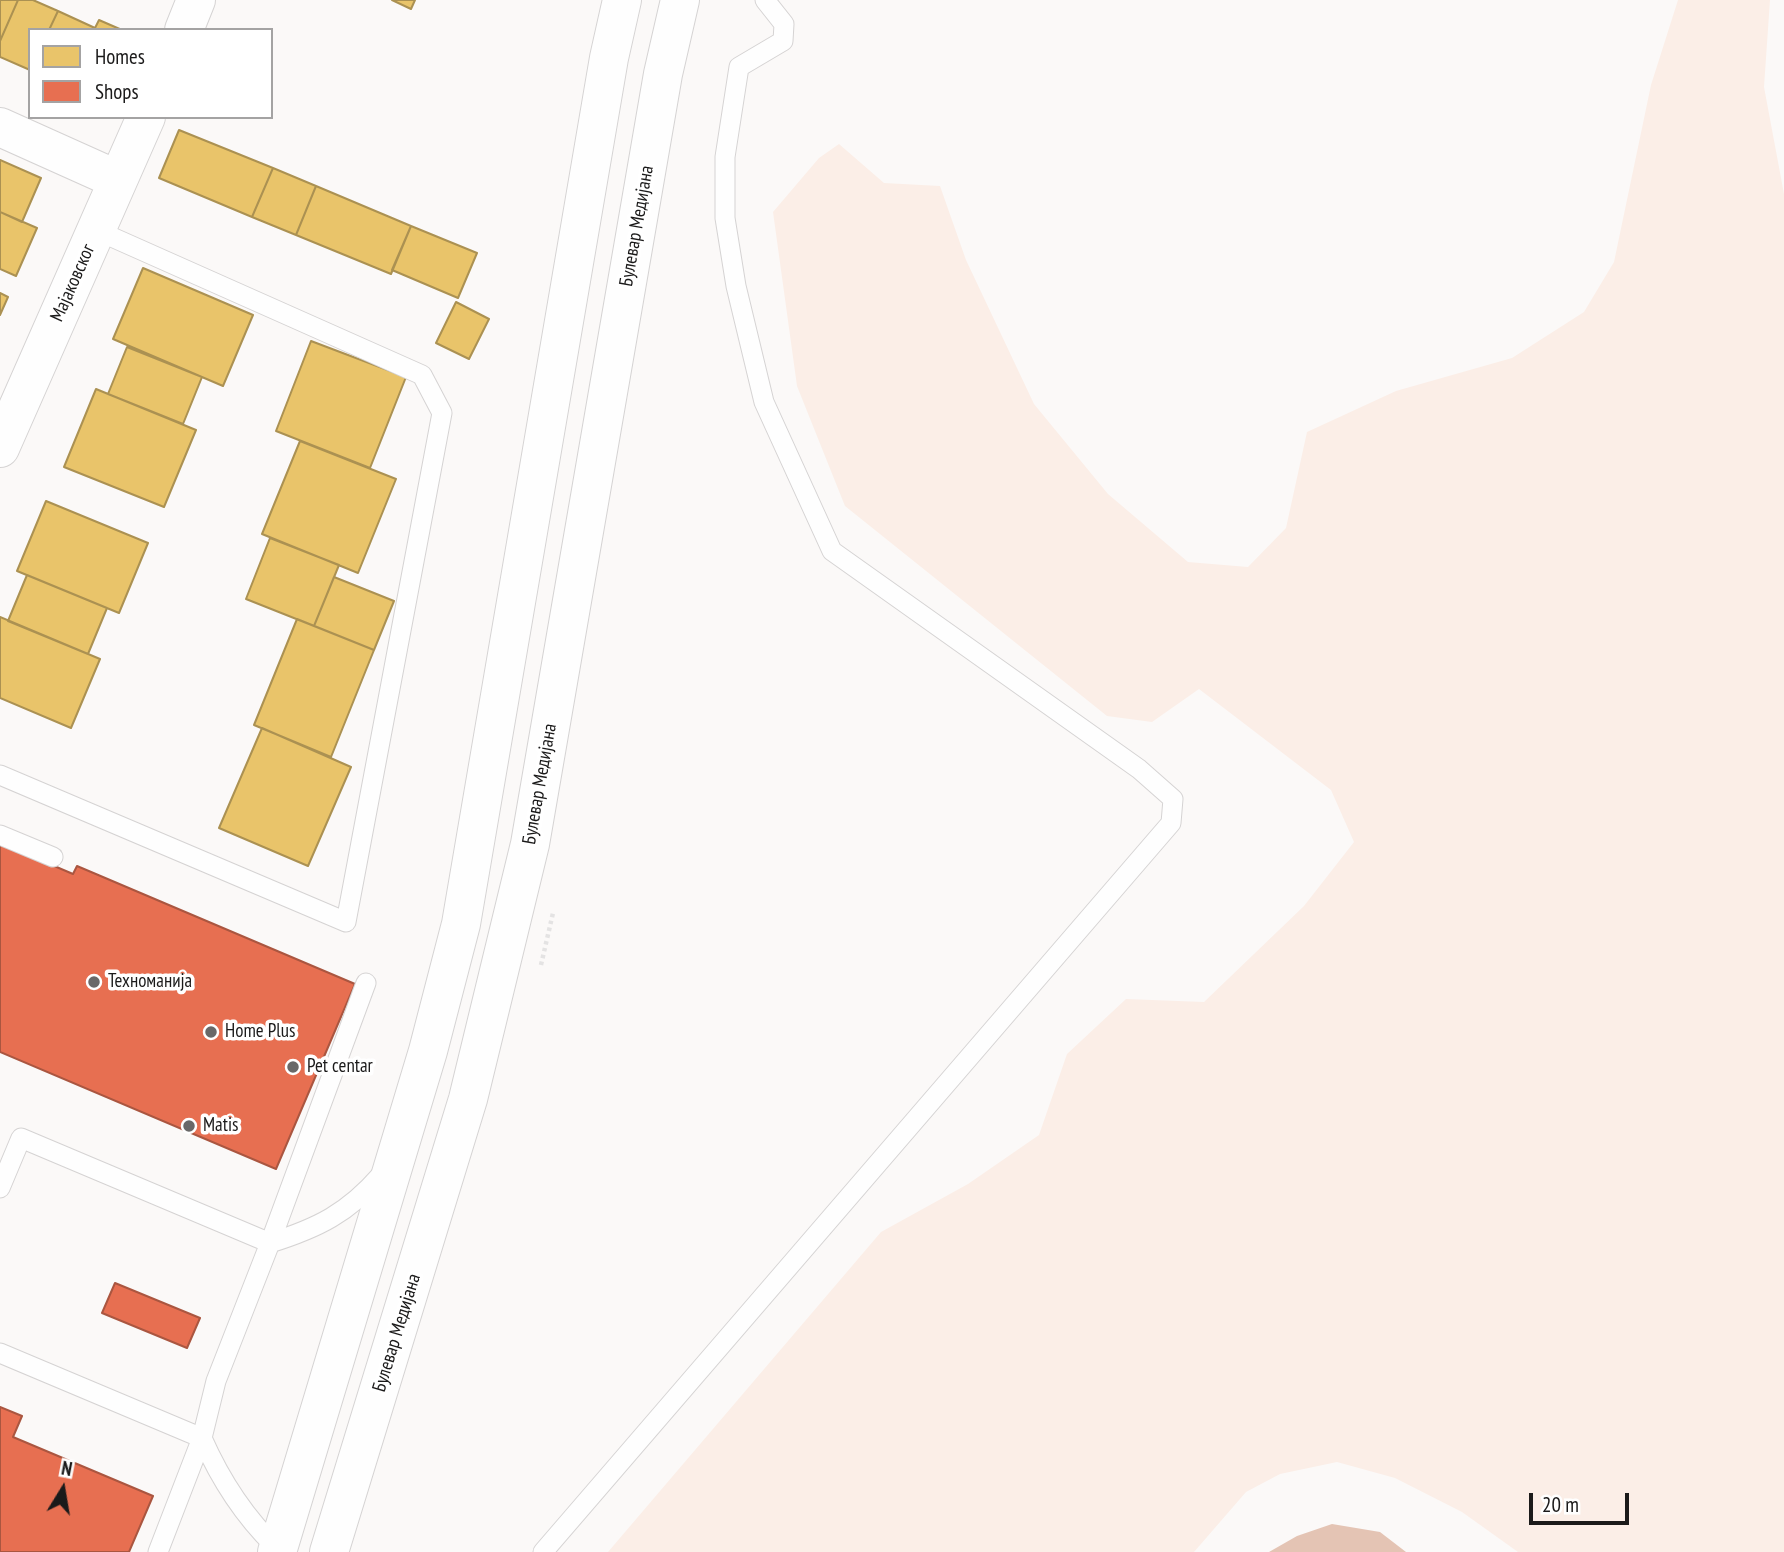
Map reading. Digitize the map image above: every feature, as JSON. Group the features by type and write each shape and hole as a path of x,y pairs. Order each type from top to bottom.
{"main road":[{"path":"185,28 197,0"},
{"path":"277,1551 428,1051 461,924 606,72 622,0"},
{"name":"Булевар Медијана","path":"329,1552 468,1100 530,844 663,74 680,0"},
{"name":"Мајаковског","path":"2,438 145,119"},
{"path":"0,127 118,180"}],"lane":[{"path":"543,1552 1171,823 1173,799 1139,769 832,551 764,402 736,286 724,218 725,157 739,67 783,41 784,24 765,0"},
{"path":"0,775 346,922 442,413 422,375 96,230"},
{"path":"0,835 53,857"},
{"path":"158,1552 202,1438 216,1381 366,984"},
{"path":"0,1188 21,1138 270,1243 321,1225 345,1211 383,1174 397,1150"},
{"path":"0,1353 202,1438 226,1487 258,1531 277,1551"}],"shaded area":[{"path":"1678,0 1770,0 1764,87 1784,194 1784,1552 1518,1552 1462,1512 1395,1478 1337,1462 1280,1474 1246,1492 1194,1552 608,1552 881,1232 968,1184 1039,1135 1067,1054 1126,999 1204,1002 1304,906 1354,842 1331,790 1199,689 1152,722 1107,716 845,506 797,386 773,212 819,158 839,144 884,183 940,186 966,260 1034,404 1108,494 1188,562 1248,567 1286,528 1307,432 1396,391 1512,358 1584,312 1614,262 1651,85"},
{"path":"1332,1524 1380,1532 1406,1552 1269,1552 1297,1536"}],"building: Homes":[{"path":"0,0 18,0 0,41"},
{"path":"18,0 33,0 58,11 50,28 28,28 28,69 0,57 0,41"},
{"path":"392,0 415,0 411,9"},
{"path":"58,11 95,28 50,28"},
{"path":"99,20 117,28 95,28"},
{"path":"179,130 273,168 252,217 159,178"},
{"path":"0,160 41,178 22,222 0,212"},
{"path":"273,168 316,186 296,235 252,217"},
{"path":"316,186 411,226 391,274 296,235"},
{"path":"0,212 37,228 16,276 0,269"},
{"path":"411,226 477,253 458,298 392,270"},
{"path":"143,268 253,315 223,386 113,339"},
{"path":"0,293 8,297 0,315"},
{"path":"456,302 489,319 469,359 436,343"},
{"path":"311,341 406,377 370,468 276,431"},
{"path":"127,347 202,377 183,424 108,394"},
{"path":"96,389 196,430 164,507 64,467"},
{"path":"300,441 396,479 358,573 262,534"},
{"path":"46,501 148,543 119,613 17,571"},
{"path":"270,538 339,565 314,626 246,599"},
{"path":"27,575 107,608 88,654 8,621"},
{"path":"334,577 394,601 374,650 314,626"},
{"path":"0,617 100,659 71,728 0,698"},
{"path":"297,619 374,650 331,757 254,725"},
{"path":"262,728 351,767 308,866 219,828"}],"building: Shops":[{"path":"0,843 73,874 77,866 355,984 276,1169 0,1052"},
{"path":"115,1283 200,1318 187,1348 102,1313"},
{"path":"0,1407 22,1416 13,1437 153,1496 129,1552 0,1552"}],"place":[{"name":"Техноманија","path":"94,982"},
{"name":"Home Plus","path":"211,1032"},
{"name":"Pet centar","path":"293,1067"},
{"name":"Matis","path":"189,1126"}]}
